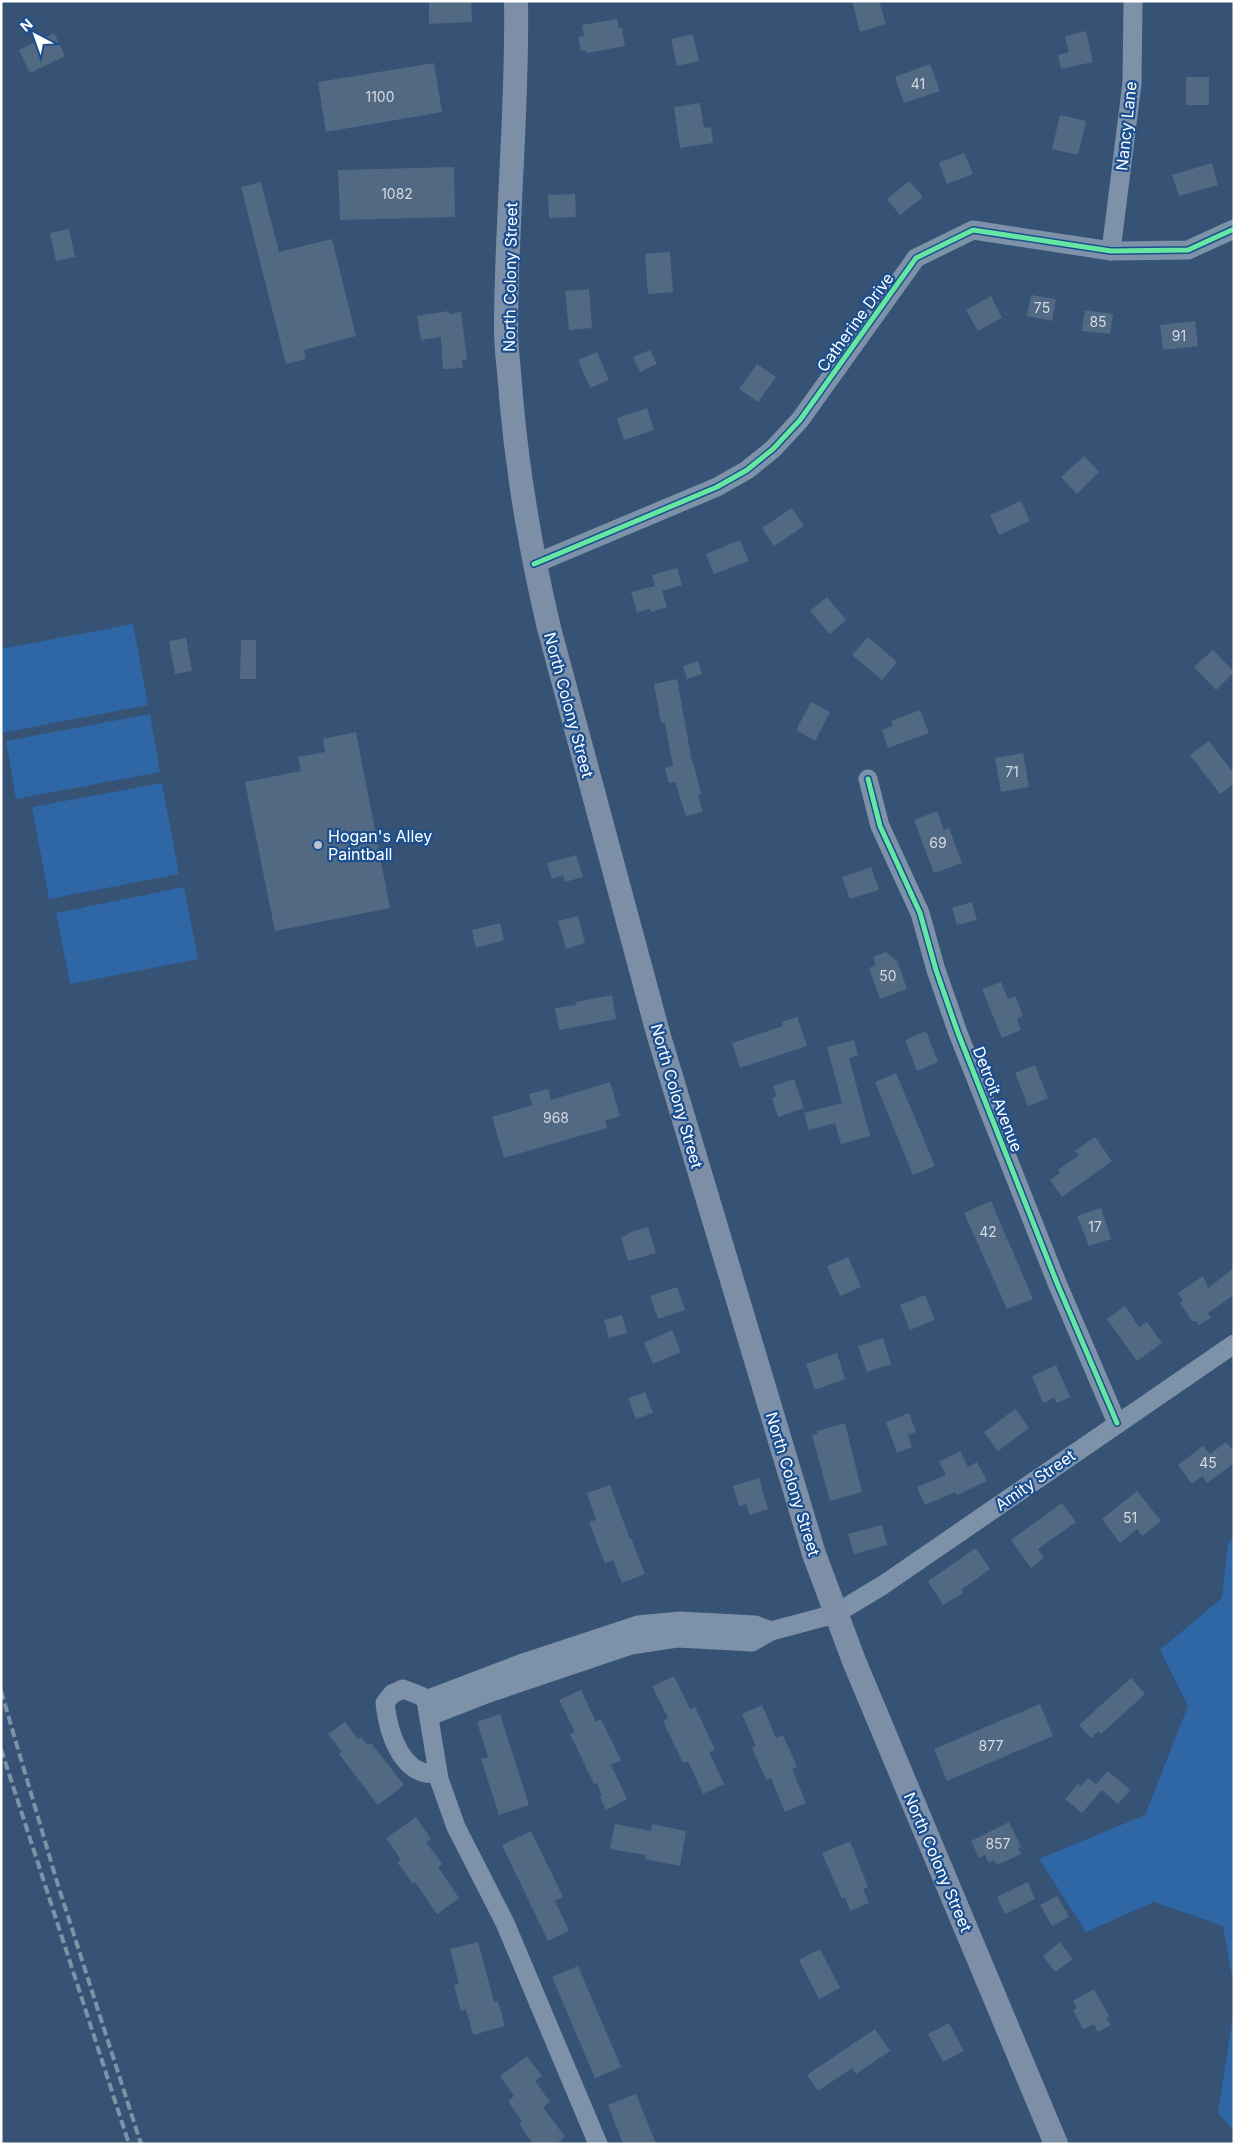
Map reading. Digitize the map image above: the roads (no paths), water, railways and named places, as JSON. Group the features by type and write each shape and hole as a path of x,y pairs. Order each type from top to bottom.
{"main road":[{"name":"North Colony Street","path":"516,1 516,60 506,331 515,442 522,500 548,628 658,1033 795,1494 835,1614 1056,2144"}],"street":[{"name":"Nancy Lane","path":"1111,251 1132,82 1133,1"},
{"name":"Catherine Drive","path":"534,564 717,487 753,465 774,449 800,420 916,258 973,230 1111,251 1188,250 1234,229"},
{"name":"Detroit Avenue","path":"868,779 880,826 920,913 936,970 962,1042 1050,1265 1117,1423"},
{"name":"Amity Street","path":"428,1708 489,1692 603,1646 631,1645 677,1638 752,1642 771,1631 835,1614 883,1585 1234,1344"},
{"path":"438,1773 428,1774 420,1772 409,1763 394,1743 386,1715 385,1703 392,1694 403,1690 421,1696 428,1708 438,1773 456,1827 506,1923 598,2144"}],"railway":[{"path":"1,1691 57,1882 141,2144"},
{"path":"1,1749 129,2144"}],"place":[{"name":"Hogan's Alley Paintball","path":"318,845"}]}
